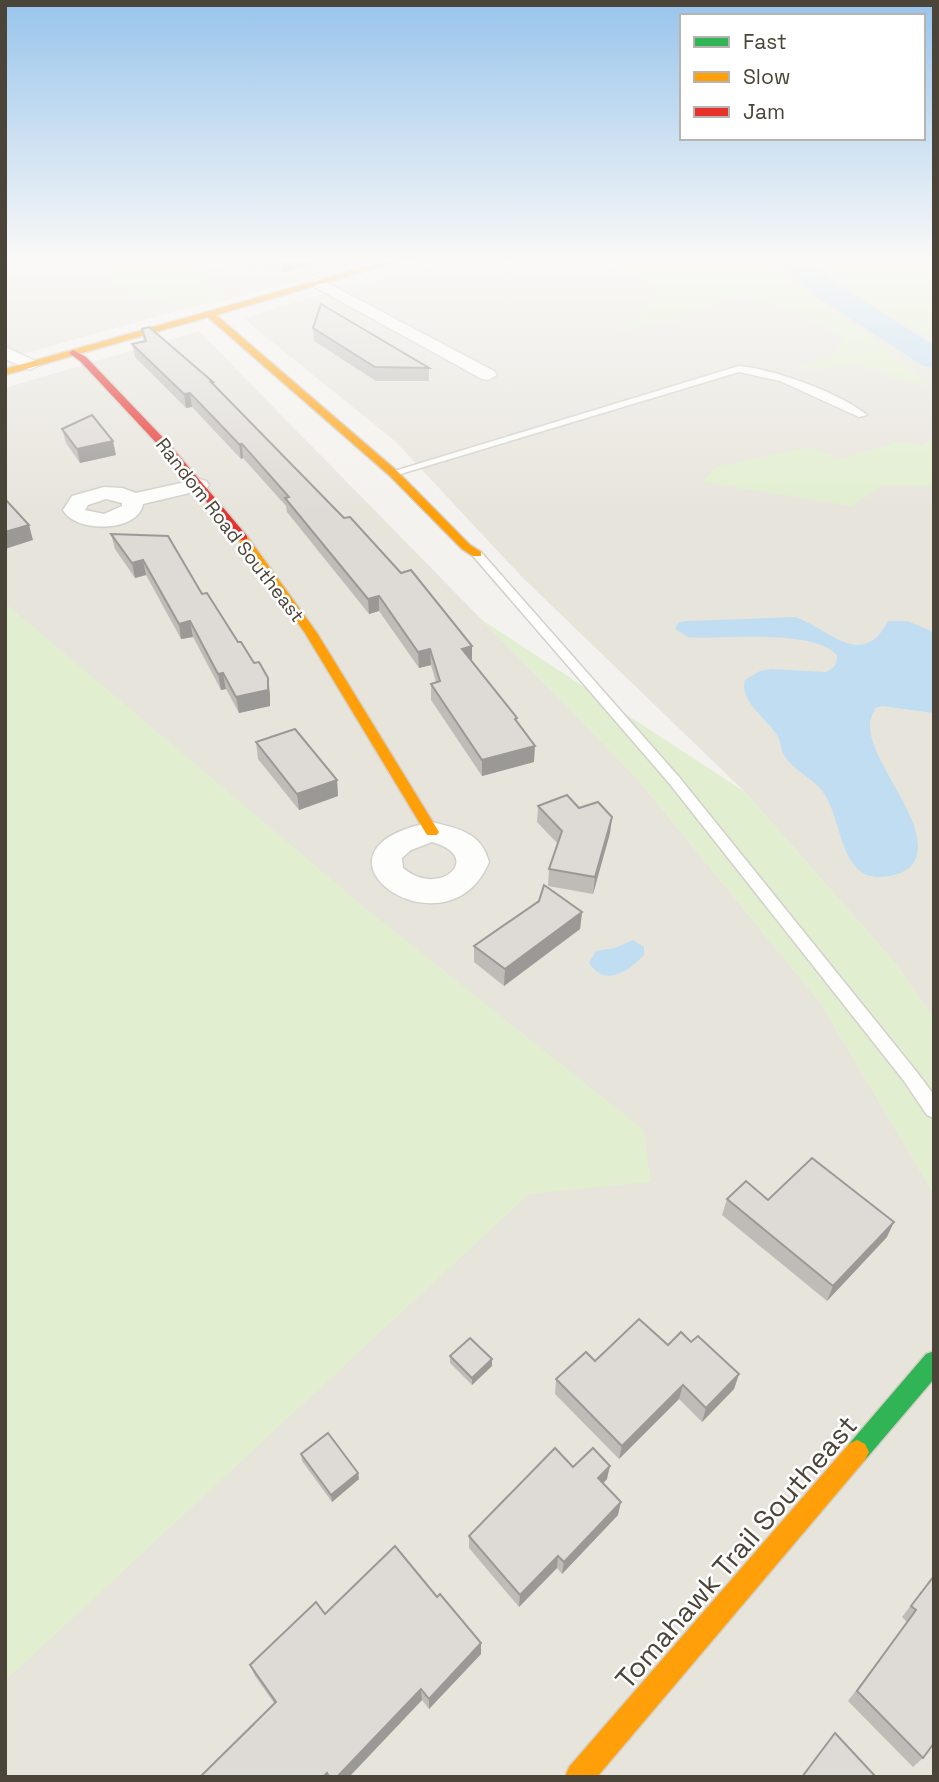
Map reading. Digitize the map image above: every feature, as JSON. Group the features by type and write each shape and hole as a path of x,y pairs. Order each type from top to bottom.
{"street":[{"path":"5,372 101,345"},
{"path":"246,345 393,473 466,547 477,554"},
{"path":"433,345 488,375"},
{"path":"5,352 30,365"},
{"name":"Random Road Southeast","path":"73,353 83,359 135,412 199,485 293,606 432,832"},
{"path":"133,500 199,485"},
{"name":"Tomahawk Trail Southeast","path":"579,1777 934,1362"}],"lane":[{"path":"393,473 739,369 758,370 845,404 862,415"},
{"path":"477,554 674,780 934,1110"}],"shaded area":[{"path":"5,345 54,345 5,359"},
{"path":"151,345 213,345 635,776 819,1001 934,1194 934,1777 5,1777 5,388"},
{"path":"277,345 934,345 934,1018 895,963 745,792 521,576 396,442"}],"green space":[{"path":"839,345 881,345 930,385 910,383 862,365 790,370 835,354"},
{"path":"934,438 934,487 882,486 851,506 703,482 714,467 810,447 840,459 896,442 923,444"},
{"path":"5,603 369,911 644,1130 651,1182 529,1194 5,1681"},
{"path":"482,620 745,792 895,963 934,1018 934,1194 819,1001 635,776"}],"water":[{"path":"795,617 833,637 856,645 867,643 878,636 888,621 907,621 934,632 934,713 882,706 875,708 870,721 872,739 879,757 910,815 916,834 918,850 912,865 899,874 883,877 868,875 856,868 842,842 826,797 817,785 785,757 778,737 746,696 745,680 760,671 771,669 826,672 834,666 837,655 809,641 767,637 688,637 675,629 679,622 688,621"},
{"path":"633,940 644,947 644,955 624,971 609,976 602,975 589,963 596,951 615,948"}],"building":[{"path":"133,345 170,345 213,382 344,518 350,517 401,573 411,570 472,646 462,649 517,718 515,719 535,746 482,760 431,684 440,681 430,649 418,652 379,596 368,599 285,498 289,497 242,444 239,444 190,393 184,394"},
{"path":"340,345 390,345 429,368 375,367"},
{"path":"92,415 113,441 77,449 62,429"},
{"path":"5,499 29,525 5,532"},
{"path":"111,534 168,536 202,594 207,593 254,663 259,662 268,678 268,690 236,697 223,673 218,674 190,621 179,624 143,560 132,563"},
{"path":"295,729 337,780 297,794 256,742"},
{"path":"567,795 579,808 598,802 612,817 595,877 549,869 562,831 538,806"},
{"path":"544,885 582,912 505,969 474,946 539,901"},
{"path":"812,1158 894,1222 833,1286 727,1199 746,1181 768,1200"},
{"path":"639,1319 668,1345 681,1332 691,1342 698,1336 739,1374 706,1408 683,1385 622,1446 556,1379 586,1352 595,1361"},
{"path":"470,1338 492,1359 472,1378 450,1356"},
{"path":"328,1433 358,1473 331,1495 301,1454"},
{"path":"555,1448 573,1467 593,1448 610,1466 598,1478 621,1502 564,1562 558,1556 520,1595 469,1536"},
{"path":"395,1546 437,1597 440,1594 481,1643 429,1699 421,1689 337,1777 329,1777 327,1773 323,1777 200,1777 276,1702 250,1665 316,1602 325,1614"},
{"path":"934,1576 934,1743 923,1758 857,1691 916,1610 911,1606"},
{"path":"835,1733 876,1777 802,1777"}],"waterway":[{"path":"912,345 934,359"}],"traffic: fast":[{"path":"857,1452 934,1362"}],"traffic: slow":[{"path":"5,372 99,345"},
{"path":"246,345 393,473 466,547 477,554"},
{"path":"243,538 311,633 432,832"},
{"path":"579,1777 857,1452"}],"traffic: jam":[{"path":"73,353 83,359 166,447 243,538"}]}
